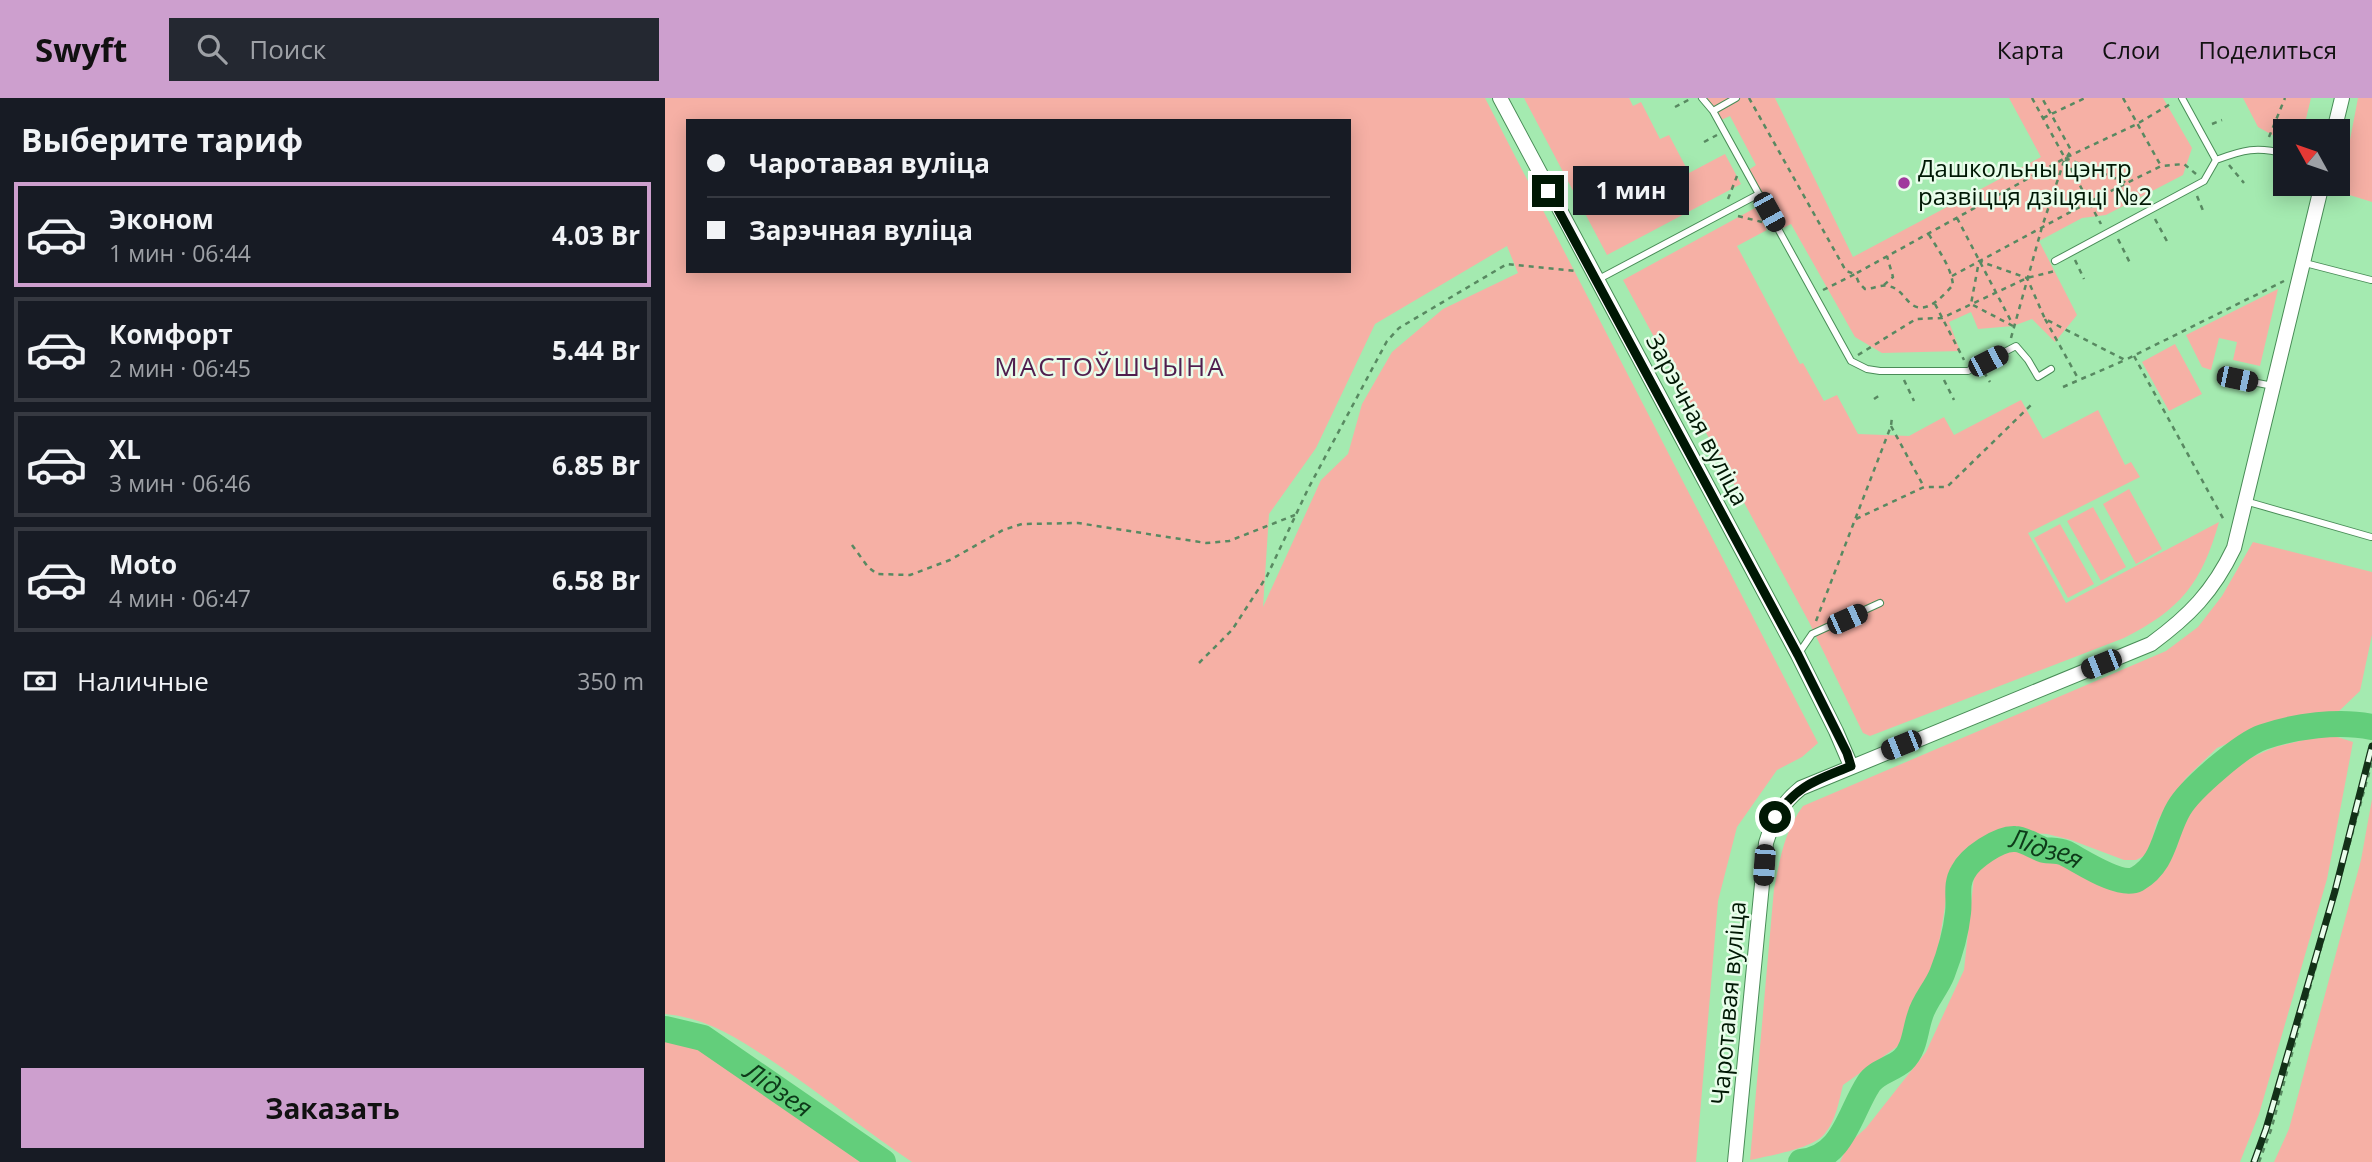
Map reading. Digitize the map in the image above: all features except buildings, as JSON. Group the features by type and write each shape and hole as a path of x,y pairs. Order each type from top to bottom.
{"street":[{"name":"Зарэчная вуліца","path":"1500,98 1798,655 1851,766"},
{"path":"2337,119 2342,98"},
{"name":"Чаротавая вуліца","path":"1735,1162 1766,844 1775,817 1789,798 1801,788 2151,644 2193,610 2218,578 2234,548 2319,196"}],"lane":[{"path":"1702,98 1713,111 1850,359 1867,369 1880,371 1968,371 2016,346 2038,377 2051,369"},
{"path":"1713,111 1736,98"},
{"path":"2182,98 2216,160"},
{"path":"2055,261 2204,181 2216,160 2245,149 2273,150"},
{"path":"1594,276 1759,194"},
{"path":"2303,263 2371,280"},
{"path":"2237,379 2273,386"},
{"path":"2245,501 2371,537"},
{"path":"1798,655 1812,634 1880,603"}],"path":[{"path":"1675,107 1692,98"},
{"path":"1749,98 1846,271 1855,274 1865,289 1884,285 1893,277 1887,256"},
{"path":"2032,98 2106,234"},
{"path":"2013,326 2042,227 2065,158 2071,150 2042,98"},
{"path":"2043,118 2085,98"},
{"path":"2123,98 2161,166"},
{"path":"2269,137 2285,98"},
{"path":"1815,293 2174,102"},
{"path":"2212,124 2222,120"},
{"path":"1705,142 1718,135"},
{"path":"2065,158 2127,183"},
{"path":"1952,276 2161,166 2184,164 2204,181"},
{"path":"2229,165 2244,183"},
{"path":"1727,201 1738,173"},
{"path":"2197,196 2204,213"},
{"path":"1735,215 1765,222"},
{"path":"1957,218 2013,326"},
{"path":"2155,219 2169,245"},
{"path":"1884,285 1900,291 1910,303 1920,307 1928,307 1953,285 1952,276 1928,233"},
{"path":"2118,239 2131,265"},
{"path":"2075,260 2084,279"},
{"path":"1979,261 2027,278 2045,319 2079,380"},
{"path":"1971,304 1979,261"},
{"path":"1199,663 1232,630 1267,576 1295,515 1387,341 1399,328 1507,264 1594,276"},
{"path":"1850,359 1916,318 1942,318 2027,278 2055,271"},
{"path":"2063,387 2126,360 2284,281"},
{"path":"1934,303 1968,371"},
{"path":"1971,304 2013,326"},
{"path":"2045,319 2126,360"},
{"path":"2134,355 2225,522"},
{"path":"1983,370 1990,382"},
{"path":"1903,377 1914,401"},
{"path":"1942,377 1954,400"},
{"path":"1874,398 1880,395"},
{"path":"1856,519 1924,487 1947,487 2035,402"},
{"path":"1812,634 1891,426 1892,416"},
{"path":"1891,426 1924,487"},
{"path":"852,545 868,567 877,574 910,575 950,560 1003,530 1022,524 1078,523 1206,543 1229,541 1295,515"},
{"path":"2259,1162 2271,1130 2372,762"}],"shaded area":[{"path":"665,98 1485,98 1818,743 1802,757 1777,770 1737,827 1718,901 1696,1162 912,1162 768,1058 712,1026 665,1014","holes":["1507,246 1518,273 1443,309 1392,352 1362,404 1348,454 1321,480 1263,607 1269,514 1316,448 1375,324"]},
{"path":"1524,98 1629,98 1633,106 1641,102 1660,139 1669,135 1689,173 1725,154 1741,184 1607,255"},
{"path":"1702,98 1775,98 1853,257 2041,157 2009,98 2163,98 2192,148 2183,175 2106,215 2082,218 2039,241 2077,315 2055,342 2032,319 2013,326 1978,329 1971,312 1949,322 1960,351 1882,353 1855,337 1791,224 1779,230 1747,171 1756,165 1730,116 1719,121"},
{"path":"2243,98 2311,98 2306,119 2273,119 2273,135 2258,127"},
{"path":"2358,98 2372,98 2372,202 2350,195 2350,140"},
{"path":"1755,208 1767,230 1737,246 1800,364 1803,363 1824,401 1837,395 1858,434 1909,436 1944,417 1954,435 2021,400 2043,439 2098,410 2125,465 2131,462 2140,477 2028,533 2066,603 2219,522 2205,562 2186,592 2160,617 2124,638 1870,736 1863,733 1809,622 1623,280"},
{"path":"2278,289 2260,366 2233,360 2237,342 2219,338 2211,370 2202,367 2186,335"},
{"path":"2175,344 2202,394 2169,411 2142,362"},
{"path":"2129,489 2162,549 2136,564 2103,504"},
{"path":"2093,507 2126,567 2101,581 2067,521"},
{"path":"2060,524 2094,584 2068,598 2034,538"},
{"path":"2253,542 2372,572 2372,635 2360,691 2338,712 2265,727 2217,748 2186,778 2157,822 2148,854 2136,860 2124,860 2047,834 2014,832 1991,835 1962,856 1949,883 1936,961 1898,1046 1843,1085 1837,1110 1820,1138 1791,1150 1750,1160 1774,889 1787,836 1803,806 2166,651 2198,627 2222,596"},
{"path":"2328,734 2353,742 2327,879 2259,1114 2240,1162 1840,1162 1848,1144 1866,1128 1926,1052 1964,970 1975,867 1999,851 2013,849 2043,852 2089,874 2130,886 2165,865 2177,847 2181,827 2202,791 2230,767 2275,747"},
{"path":"2372,799 2372,1162 2274,1162 2289,1129 2361,860"},
{"path":"665,1039 703,1048 860,1162 665,1162"}],"waterway":[{"name":"Лідзея","path":"1801,1162 1815,1159 1827,1152 1844,1132 1869,1083 1907,1056 1922,1011 1950,952 1957,920 1961,877 1978,855 1993,845 2018,839 2044,850 2065,853 2111,877 2130,881 2137,879 2159,856 2174,818 2185,800 2205,779 2243,748 2263,737 2303,727 2331,724 2372,727"},
{"name":"Лідзея","path":"665,1029 703,1038 883,1162"}],"railway":[{"path":"2254,1162 2335,891 2372,746"}],"place":[{"name":"Дашкольны цэнтр развіцця дзіцяці №2","path":"1904,183"}],"district":[{"name":"МАСТОЎШЧЫНА","path":"1110,367"}],"route":[{"path":"1548,191 1798,655 1847,753 1851,766 1801,788 1789,798 1775,817"}]}
